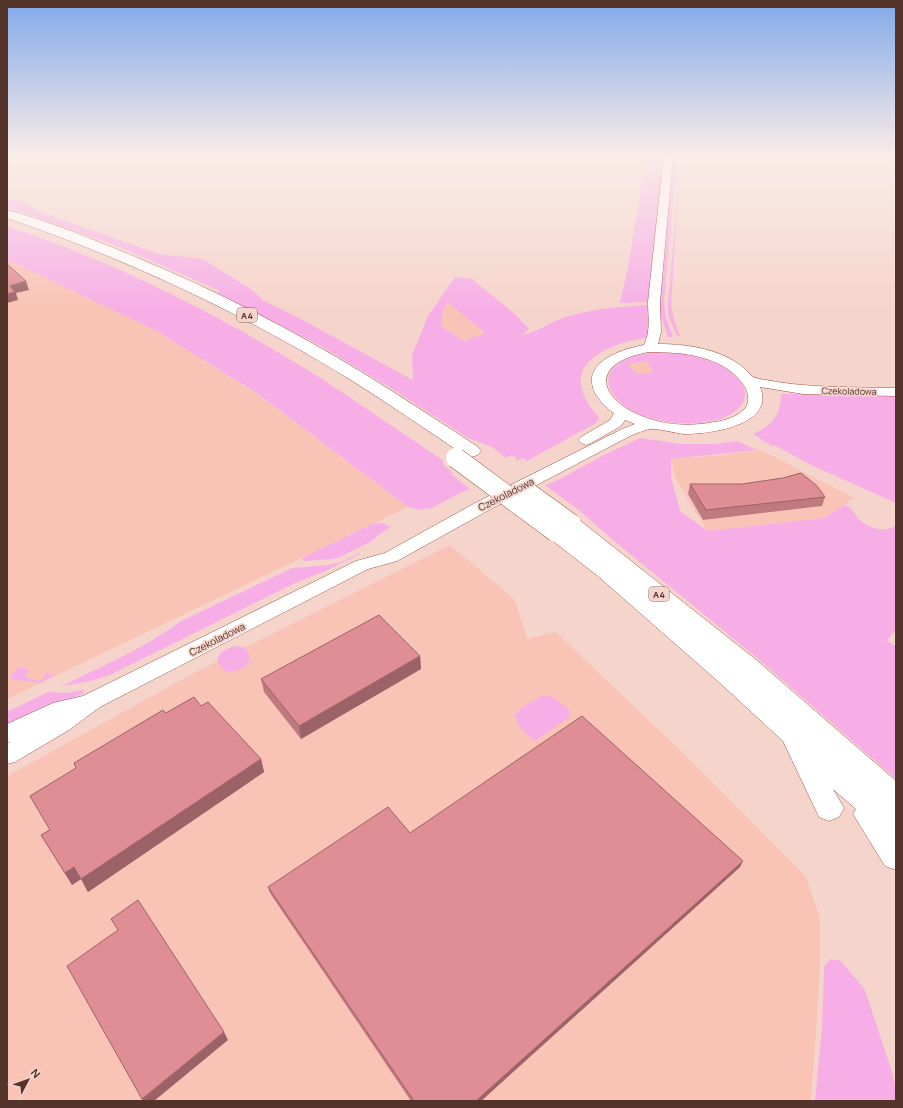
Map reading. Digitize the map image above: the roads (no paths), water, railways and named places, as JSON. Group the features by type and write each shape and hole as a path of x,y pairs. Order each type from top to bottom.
{"highway":[{"name":"A4","path":"7,214 74,238 150,268 264,324 339,366 463,454 746,666 896,798"},
{"name":"A4","path":"7,222 63,242 132,270 181,293 253,330 463,454"},
{"name":"A4","path":"563,528 665,621 788,729 896,828"},
{"path":"788,729 818,788 830,808"},
{"path":"819,757 858,801 896,856"}],"main road":[{"path":"649,348 655,340 654,331 656,325 654,302 664,207"},
{"path":"656,325 668,341 682,349"},
{"path":"649,348 682,349 723,360 740,371 749,380 754,388 755,396 753,406 749,411 740,418 728,424 707,428 686,429 650,424 622,412 610,402 600,390 599,377 601,371 605,365 619,356 649,348"},
{"name":"Czekoladowa","path":"749,380 802,390 896,392"},
{"name":"Czekoladowa","path":"755,396 802,390"},
{"name":"Czekoladowa","path":"362,565 381,548 471,499 574,447 616,423 622,412"},
{"name":"Czekoladowa","path":"7,755 62,724 92,701 362,565 391,557 490,502 627,432 650,424"},
{"name":"Czekoladowa","path":"7,734 60,710 92,701"}]}
